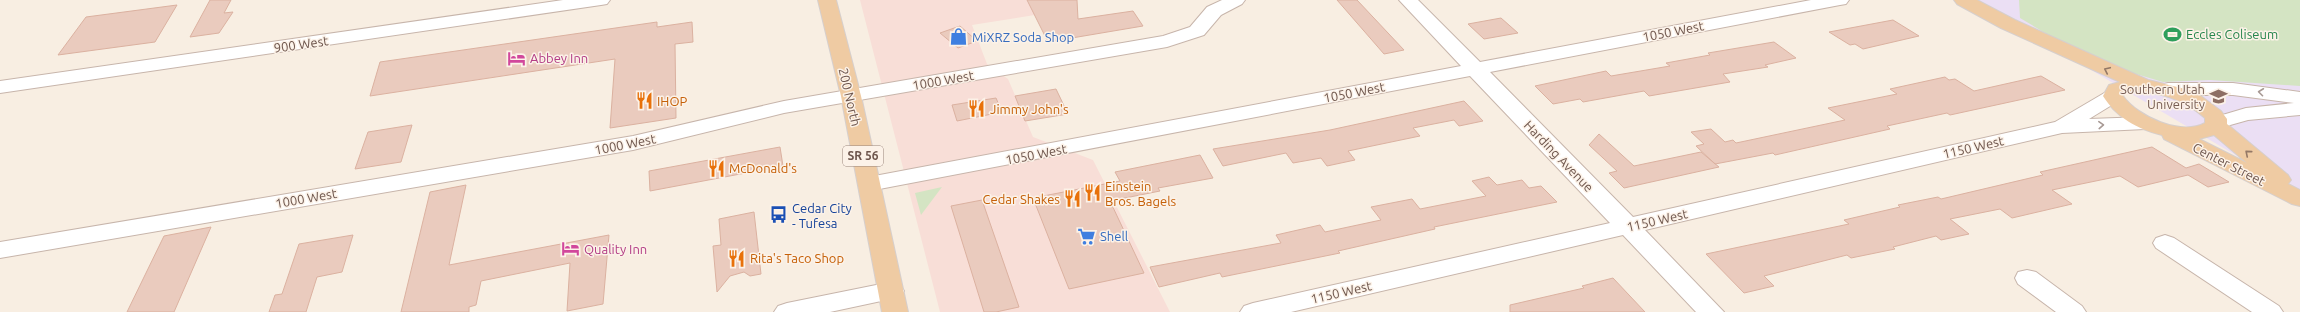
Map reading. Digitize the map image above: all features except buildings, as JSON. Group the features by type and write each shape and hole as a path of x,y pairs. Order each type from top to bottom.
{"main road":[{"name":"200 North","path":"827,0 851,96 893,302"},
{"path":"1964,0 2008,24 2143,85"},
{"name":"Center Street","path":"2008,24 2034,43 2094,78 2113,95 2122,109 2300,199"},
{"path":"2113,95 2122,86 2143,85"},
{"name":"Center Street","path":"2143,85 2168,89 2201,104 2214,115 2216,124 2300,196"},
{"path":"2151,125 2196,133 2212,130 2216,124"}],"street":[{"name":"900 West","path":"0,87 601,0"},
{"name":"1000 West","path":"0,250 633,143 784,107 1167,41 1197,31 1214,11 1236,0"},
{"name":"Harding Avenue","path":"1408,0 1711,312"},
{"name":"1050 West","path":"869,184 1474,68 1840,0"},
{"path":"2168,89 2239,90 2300,98"},
{"name":"1150 West","path":"2062,127 2113,95"},
{"path":"2216,124 2246,114 2300,109"},
{"name":"1150 West","path":"1252,312 2062,127 2151,125"},
{"path":"2165,243 2270,312"},
{"path":"2026,278 2073,312"},
{"path":"787,312 893,302"}],"shaded area":[{"path":"860,0 1067,0 1072,9 972,25 987,64 1008,79 1033,137 1093,160 1170,312 940,312"},
{"name":"Eccles Coliseum","path":"1972,0 2300,0 2300,193"}],"green space":[{"name":"Eccles Coliseum","path":"2019,0 2300,0 2300,86 2210,80 2163,82 2126,71 2072,49 2020,18"},
{"path":"942,187 921,215 915,193"}],"place":[{"name":"Eccles Coliseum","path":"2173,34"},
{"name":"MiXRZ Soda Shop","path":"959,37"},
{"name":"Abbey Inn","path":"517,58"},
{"name":"Southern Utah University","path":"2218,96"},
{"name":"IHOP","path":"644,101"},
{"name":"Jimmy John's","path":"977,109"},
{"name":"McDonald's","path":"716,168"},
{"name":"Einstein Bros. Bagels","path":"1092,193"},
{"name":"Cedar Shakes","path":"1073,199"},
{"name":"Cedar City - Tufesa","path":"779,215"},
{"name":"Shell","path":"1087,236"},
{"name":"Quality Inn","path":"571,249"},
{"name":"Rita's Taco Shop","path":"737,258"}]}
